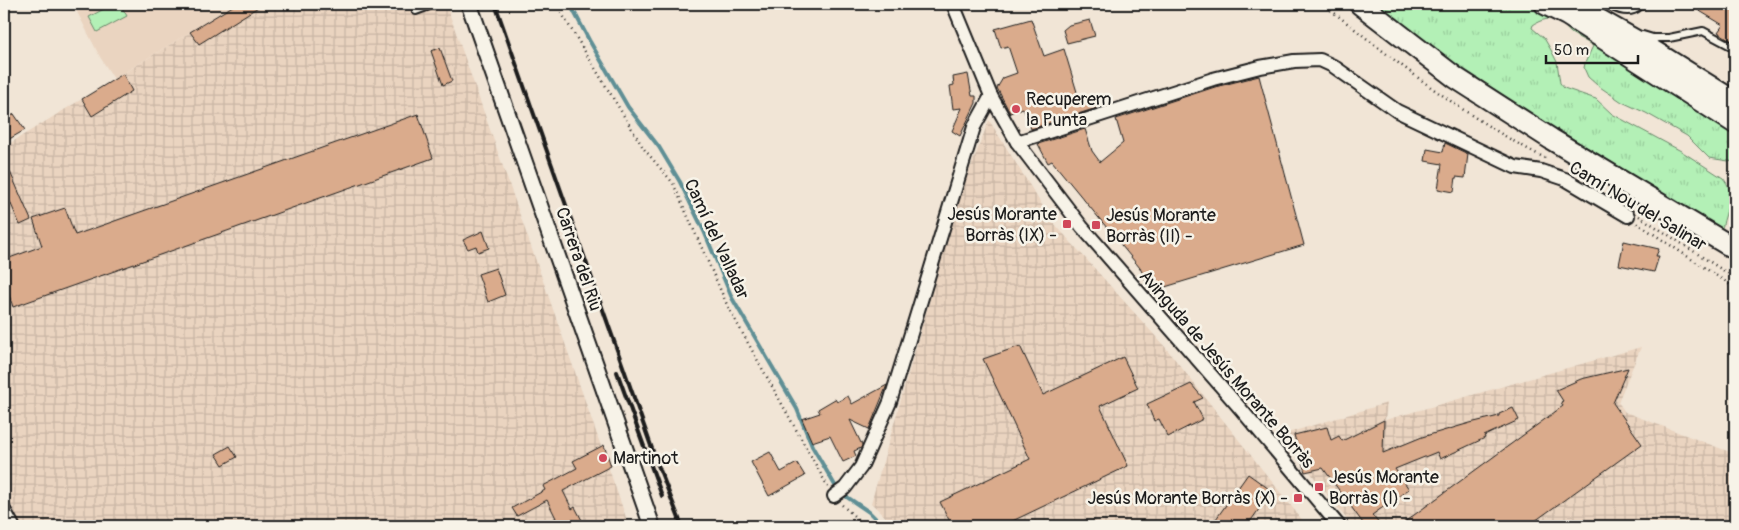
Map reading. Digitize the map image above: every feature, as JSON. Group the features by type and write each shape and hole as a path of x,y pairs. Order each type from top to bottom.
{"highway":[{"path":"1360,4 1456,78 1552,139 1735,249"},
{"path":"1545,4 1566,15 1735,123"},
{"path":"1569,4 1647,47 1735,102"}],"street":[{"name":"Carrera del Riu","path":"468,4 652,526"},
{"name":"Avinguda de Jesús Morante Borràs","path":"953,4 991,96 1017,142 1082,227 1339,526"},
{"path":"1613,4 1626,9 1638,4"},
{"name":"Camí Nou del Salinar","path":"1017,142 1213,79 1268,65 1320,60 1333,66 1397,111 1515,167 1564,179 1631,215"},
{"path":"834,496 845,488 861,467 890,402 974,127 991,96"},
{"path":"4,510 14,526"}],"lane":[{"path":"416,11 436,4"},
{"path":"1583,4 1646,36 1670,38 1703,31 1734,47 1735,50"}],"path":[{"name":"Camí del Valladar","path":"556,4 644,149 673,183 728,307 834,496 865,526"},
{"path":"1323,4 1404,69 1476,119 1545,158"},
{"path":"1631,215 1735,278"},
{"name":"Camí Nou del Salinar","path":"1631,215 1735,288"}],"shaded area":[{"path":"73,4 236,4 114,79 100,57"},
{"path":"236,4 446,4 629,526 4,526 4,147"},
{"path":"989,120 1052,221 1166,348 1307,526 895,526 871,503 960,195"},
{"path":"1641,347 1618,402 1625,412 1735,454 1735,526 1352,526 1281,435 1387,403 1385,420"}],"green space":[{"path":"113,4 120,4 127,16 97,32 89,17"},
{"path":"1376,4 1532,4 1611,51 1735,131 1735,162 1709,158 1687,136 1622,102 1588,77 1584,68 1593,46 1571,33 1557,20 1546,19 1533,25 1532,28 1544,38 1557,62 1560,83 1564,88 1596,99 1612,114 1681,151 1723,178 1729,188 1730,197 1722,228 1518,105 1437,51"}],"building":[{"path":"236,4 263,4 199,44 190,32"},
{"path":"1688,4 1726,4 1735,9 1735,43 1718,32 1723,25"},
{"path":"1031,19 1044,56 1064,49 1080,102 1100,95 1103,106 1031,129 1023,108 1010,113 997,88 1003,78 1017,73 1008,46 1001,48 995,29"},
{"path":"1090,20 1095,36 1067,43 1063,30 1069,25"},
{"path":"440,48 452,81 443,85 431,51"},
{"path":"123,74 132,91 92,116 82,99"},
{"path":"968,74 972,96 976,96 976,103 960,136 952,131 962,108 953,109 950,86 954,85 953,77"},
{"path":"1259,76 1304,245 1165,287 1164,284 1150,289 1140,268 1052,161 1048,163 1038,144 1085,129 1092,151 1100,162 1123,143 1116,119 1215,87"},
{"path":"14,114 25,130 4,142 4,121"},
{"path":"418,114 433,158 13,307 4,280 4,260 42,246 33,219 65,208 75,235"},
{"path":"1445,143 1468,154 1465,178 1456,177 1454,192 1438,189 1442,164 1425,161 1427,149 1443,152"},
{"path":"4,158 31,220 20,225 4,188"},
{"path":"483,231 489,248 478,252 476,246 468,249 463,240"},
{"path":"1624,241 1659,249 1654,272 1619,265"},
{"path":"496,268 505,295 488,302 478,274"},
{"path":"1020,346 1043,395 1123,357 1138,388 1100,406 1128,466 1002,526 952,526 940,502 1030,459 983,359"},
{"path":"1628,368 1613,403 1642,444 1528,526 1399,526 1563,406 1561,402 1563,401 1556,390 1581,379"},
{"path":"1191,384 1203,398 1194,402 1203,419 1168,437 1159,419 1154,421 1147,404"},
{"path":"887,385 869,429 850,420 862,445 861,448 854,451 856,456 843,462 830,436 812,442 802,419 820,413 818,409 835,399 837,402 848,396 852,404"},
{"path":"1513,408 1519,420 1484,436 1485,438 1440,459 1437,452 1395,469 1409,489 1372,515 1381,526 1365,526 1323,468 1305,472 1294,435 1327,427 1331,440 1339,436 1342,441 1384,420 1383,453 1422,437 1499,416 1499,414"},
{"path":"604,445 611,466 563,491 572,509 575,507 585,526 540,526 556,518 547,500 517,516 512,508 545,490 543,486 577,468 573,461"},
{"path":"230,446 237,457 223,465 216,454"},
{"path":"770,452 781,472 797,463 805,476 769,496 751,462"},
{"path":"1248,474 1272,491 1247,526 1211,526"}],"waterway":[{"path":"570,4 628,107 659,147 680,182 704,231 732,298 797,409 812,446 836,487"},
{"path":"844,495 869,512 883,526"}],"railway":[{"path":"495,4 656,460 682,526"},
{"path":"617,372 662,496"}],"place":[{"name":"Recuperem la Punta","path":"1016,109"},
{"name":"Jesús Morante Borràs (IX) -","path":"1067,224"},
{"name":"Jesús Morante Borràs (II) -","path":"1096,225"},
{"name":"Martinot","path":"603,458"},
{"name":"Jesús Morante Borràs (I) -","path":"1319,487"},
{"name":"Jesús Morante Borràs (X) -","path":"1298,498"}]}
